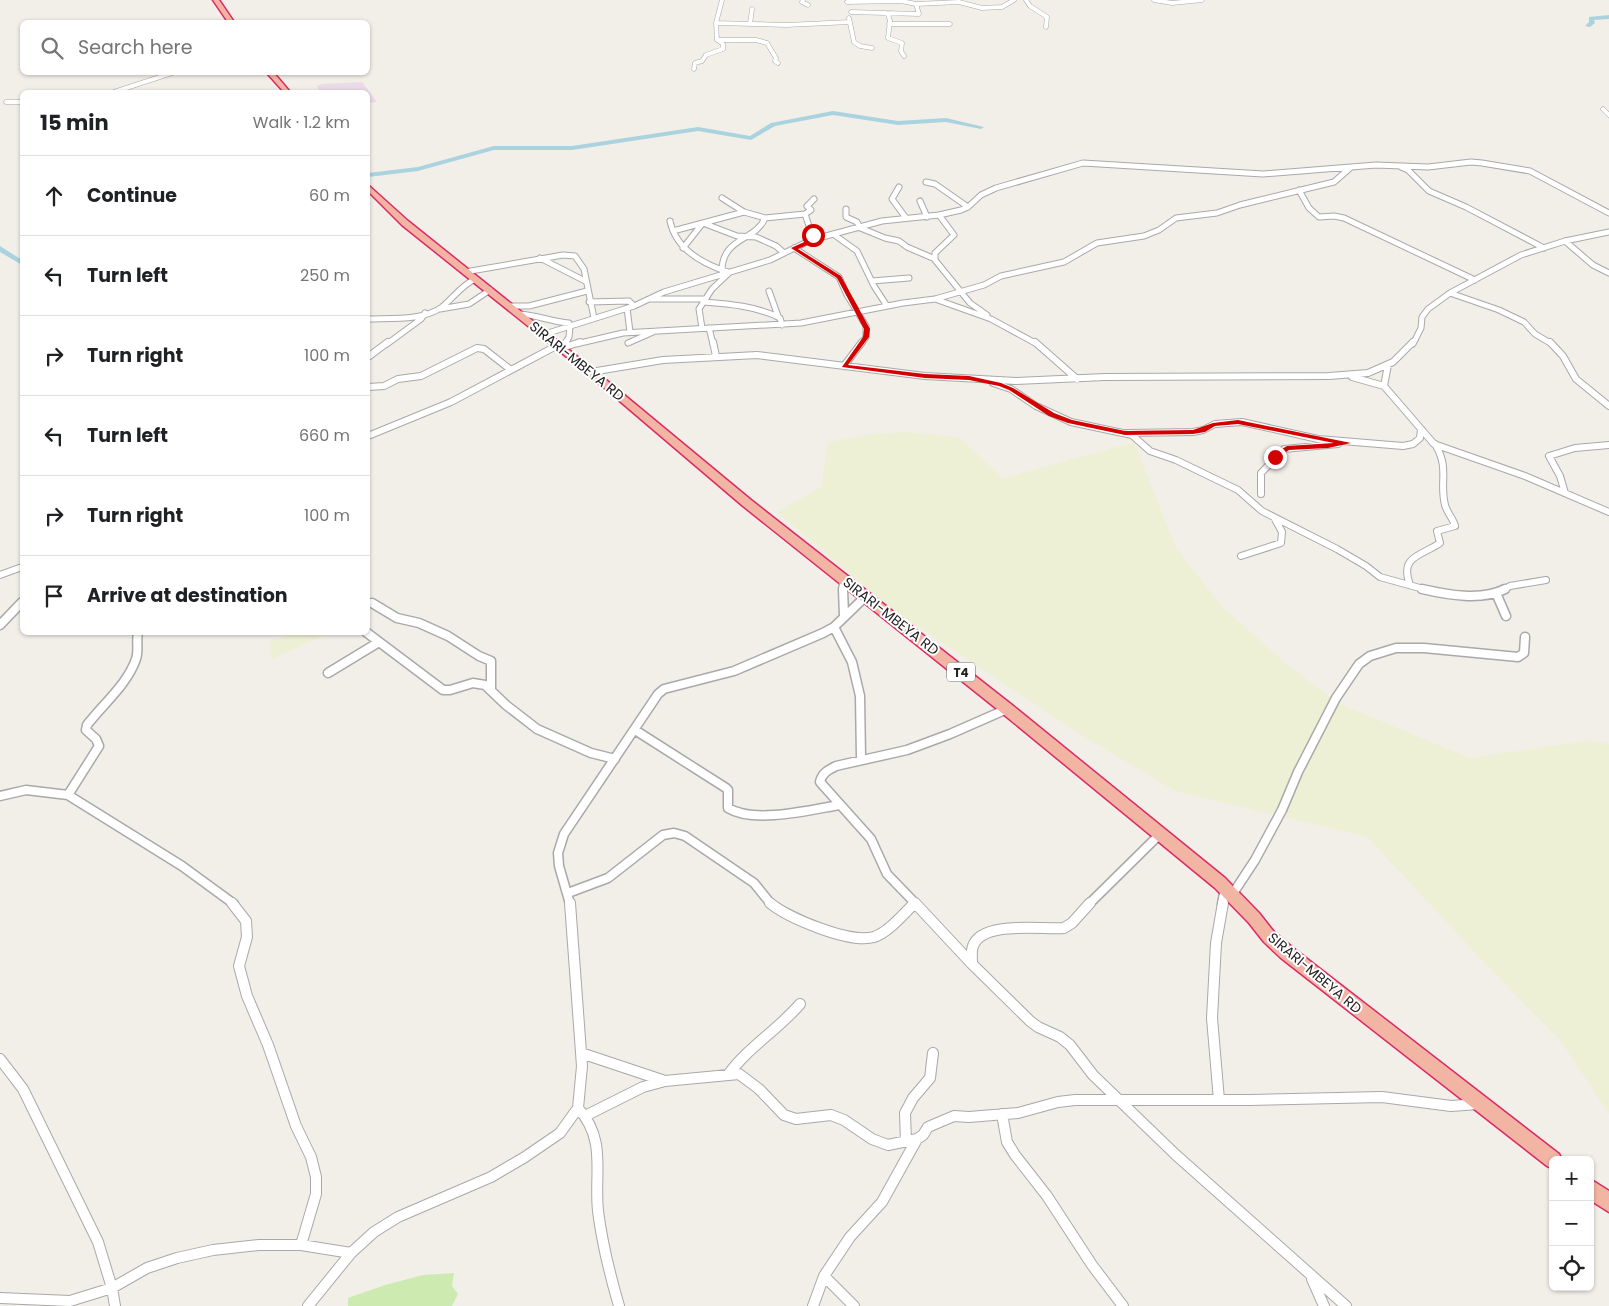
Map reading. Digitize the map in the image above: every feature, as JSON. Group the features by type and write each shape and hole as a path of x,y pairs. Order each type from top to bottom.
{"highway":[{"path":"216,0 230,20"},
{"path":"271,75 285,90"},
{"name":"SIRARI-MBEYA RD","path":"370,188 405,223 516,310 747,502 1007,709 1229,891 1269,937 1287,953 1549,1157"},
{"path":"1594,1191 1609,1202"}],"street":[{"path":"694,69 695,63 702,61 706,55 723,49 723,44 717,40 716,23 722,0"},
{"path":"803,0 802,2 808,5"},
{"path":"848,6 901,1 916,4 959,2 982,8 1002,6 1014,0"},
{"path":"1026,0 1030,6 1047,16 1046,27"},
{"path":"1154,0 1172,3 1202,0"},
{"path":"848,6 885,13 919,14 916,4"},
{"path":"848,6 854,42 860,46 872,48"},
{"path":"750,24 752,9"},
{"path":"885,13 888,14 888,38 902,43 904,56"},
{"path":"716,23 814,25 850,22"},
{"path":"889,24 950,24"},
{"path":"719,41 756,40 767,42 776,58 775,61 778,63"},
{"path":"120,90 166,75"},
{"path":"6,102 20,102"},
{"path":"1603,109 1609,115"},
{"path":"545,334 634,306 648,298 727,272 770,260 817,238 882,221 939,215 968,207 977,197 996,188 1083,163 1156,166 1251,174 1376,165 1428,167 1471,162 1523,169 1538,174 1568,193 1609,213"},
{"path":"1399,166 1408,170 1421,185 1430,191 1466,207 1544,248"},
{"path":"370,435 451,402 511,370 560,347 630,332 801,324 887,306 935,299 990,284 1001,276 1064,262 1097,243 1144,236 1159,230 1176,218 1217,213 1233,206 1334,182 1350,168"},
{"path":"926,182 935,184 968,207"},
{"path":"899,187 892,199 906,218"},
{"path":"1299,190 1309,208 1319,217 1334,216 1344,218 1475,280"},
{"path":"722,198 744,212 765,218 804,214 811,210 807,206 814,199"},
{"path":"920,200 927,216"},
{"path":"846,209 846,217 857,222 859,226 885,238 899,241 907,247 935,258"},
{"path":"673,230 744,212"},
{"path":"804,214 810,229 817,238"},
{"path":"939,215 954,235 935,253 935,258 938,265 960,292 970,303 991,318 1041,346 1059,365 1077,379"},
{"path":"727,272 722,259 726,255 728,246 760,227 765,218"},
{"path":"670,221 673,230 682,242 683,248 705,264 727,272"},
{"path":"702,223 737,236 748,235 770,243 784,253"},
{"path":"683,248 702,223"},
{"path":"717,230 718,234 724,238"},
{"path":"591,372 663,360 757,355 925,376 1016,381 1368,373 1388,365 1412,345 1422,328 1422,317 1428,309 1450,293 1521,254 1565,241 1609,232"},
{"path":"833,234 857,251 887,306"},
{"path":"1565,241 1593,265 1609,273"},
{"path":"794,248 839,277 866,326 867,334 844,366"},
{"path":"440,309 470,275 540,258 563,255 575,256 580,260 584,269 594,318"},
{"path":"540,258 585,281"},
{"path":"702,328 699,308 727,272"},
{"path":"872,281 910,278"},
{"path":"370,319 425,314 440,309 469,304 490,290"},
{"path":"516,310 587,291"},
{"path":"769,291 782,325"},
{"path":"1450,293 1499,310 1524,322 1535,334 1554,345 1563,356 1576,379 1609,406"},
{"path":"648,298 693,297 764,311 778,316"},
{"path":"935,299 991,318"},
{"path":"590,302 629,301 634,306"},
{"path":"764,311 772,303"},
{"path":"626,308 630,332"},
{"path":"516,310 562,324 578,323"},
{"path":"370,356 421,319 425,314"},
{"path":"560,347 569,337 570,326"},
{"path":"709,328 716,356"},
{"path":"628,344 657,330"},
{"path":"370,387 384,386 398,379 421,376 477,348 484,349 511,370"},
{"path":"1384,386 1388,365"},
{"path":"1344,375 1384,386 1434,444 1445,461 1445,506 1454,518 1456,526 1437,531 1440,543 1417,554 1410,560 1406,568 1406,575 1410,585"},
{"path":"969,378 1006,387 1036,406 1071,422 1125,433 1135,437 1150,451 1176,460 1238,490 1259,509 1337,549 1369,568 1376,575 1446,593 1488,596 1510,586 1546,580"},
{"path":"1125,433 1193,432 1213,425 1238,422 1318,439 1348,443 1409,446 1420,438 1421,429"},
{"path":"1261,494 1261,473 1284,449 1348,443"},
{"path":"1434,444 1526,476 1609,512"},
{"path":"1565,493 1560,476 1549,456 1575,448 1609,445"},
{"path":"1241,556 1281,543 1282,532 1274,518"},
{"path":"0,575 20,568"},
{"path":"842,578 844,616"},
{"path":"1496,592 1506,616"},
{"path":"619,1306 613,1285 598,1207 600,1167 598,1146 583,1111 572,912 559,866 558,853 564,834 658,694 664,689 734,671 834,627 865,597"},
{"path":"372,603 397,618 419,623 448,636 479,656 491,661 491,690"},
{"path":"0,625 20,604"},
{"path":"834,627 852,662 860,696 861,758"},
{"path":"68,794 98,746 99,742 96,737 86,730 87,725 122,686 137,654 137,635"},
{"path":"370,635 443,690 477,682 485,685 506,705 537,729 591,753 615,759"},
{"path":"1219,1100 1212,1018 1216,943 1229,891 1255,860 1336,698 1359,664 1370,656 1396,648 1424,648 1491,656 1517,657 1524,653 1525,637"},
{"path":"328,673 379,642"},
{"path":"1007,709 946,737 928,741 885,756 861,758 827,770 821,777 820,782 872,839 886,874 972,964 1030,1021 1038,1027 1060,1037 1070,1046 1093,1076 1176,1155 1346,1306"},
{"path":"635,730 657,742 724,786 728,790 728,808 733,813 792,812 839,805"},
{"path":"0,796 26,790 68,794 182,866 236,906 246,921 246,936 239,966 247,996 268,1045 316,1177 316,1194 301,1245"},
{"path":"568,893 608,878 649,844 663,835 674,833 685,836 751,881 759,887 767,901 781,911 797,919 850,936 865,939 874,937 915,903"},
{"path":"972,964 973,946 986,932 1004,927 1048,929 1069,926 1097,895 1160,835"},
{"path":"728,1075 741,1056 780,1027 800,1004"},
{"path":"581,1052 664,1080"},
{"path":"813,1306 824,1276 850,1237 882,1202 912,1140 905,1113 913,1098 930,1078 933,1053"},
{"path":"0,1059 23,1089 98,1242 112,1288 115,1306"},
{"path":"308,1306 351,1253 374,1232 398,1217 491,1177 560,1133 583,1111 664,1080 728,1075 744,1076 784,1115 796,1120 831,1116 844,1120 872,1139 888,1144 912,1140 923,1135 928,1127 954,1116 1002,1114 1040,1109 1058,1102 1117,1099 1382,1098 1451,1106 1479,1104"},
{"path":"1002,1114 1007,1142 1015,1155 1047,1196 1092,1265 1124,1306"},
{"path":"0,1298 70,1301 112,1288 147,1268 177,1258 213,1250 259,1245 301,1245 351,1253"},
{"path":"1310,1275 1324,1306"},
{"path":"824,1276 854,1306"}],"shaded area":[{"path":"362,82 368,90 319,90 317,86 321,84"},
{"path":"370,93 377,102 370,103"}],"green space":[{"path":"904,432 959,437 1003,478 1134,442 1176,548 1222,606 1284,662 1338,703 1470,758 1592,740 1609,744 1609,1114 1562,1043 1367,837 1175,791 1083,736 890,608 777,512 821,487 828,442 872,434"},
{"path":"290,635 325,635 272,659 269,642"},
{"path":"454,1273 452,1286 458,1294 452,1306 348,1306 348,1298 385,1285 423,1275"}],"waterway":[{"path":"1588,26 1592,23 1591,18 1609,17"},
{"path":"370,175 418,169 494,148 572,148 698,129 751,138 773,124 833,113 898,123 946,120 981,127"},
{"path":"0,248 20,262"}],"route":[{"path":"813,235 817,238 794,248 839,277 867,329 866,337 844,366 925,376 969,378 1001,385 1011,389 1051,414 1071,422 1125,433 1163,432 1177,434 1200,432 1213,425 1238,422 1318,439 1348,443 1287,448 1280,451 1275,457"}]}
